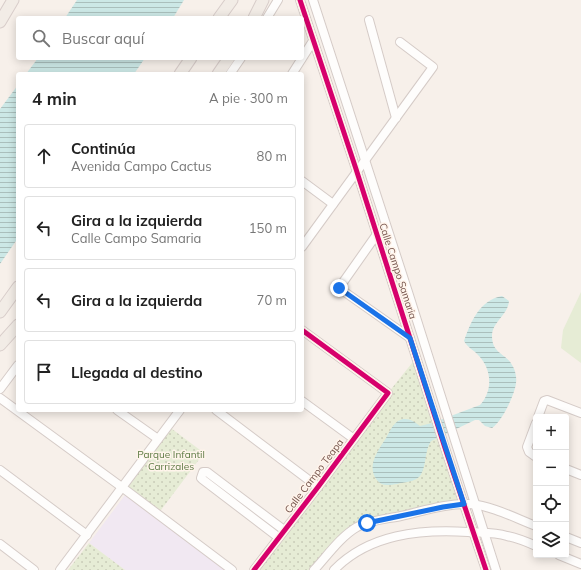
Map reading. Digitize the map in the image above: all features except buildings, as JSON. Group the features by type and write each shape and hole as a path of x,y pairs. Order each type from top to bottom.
{"main road":[{"path":"0,22 13,0"},
{"path":"220,16 232,0"},
{"path":"255,16 263,0"},
{"path":"181,72 190,60"},
{"path":"219,72 228,60"},
{"path":"0,312 16,290"},
{"path":"0,345 16,327"}],"street":[{"path":"268,16 278,0"},
{"name":"Calle Campo Samaria","path":"300,0 486,570"},
{"name":"Calle Campo Samaria","path":"313,0 366,160 496,570"},
{"path":"369,20 396,118"},
{"path":"304,57 314,42"},
{"path":"304,244 433,67 400,42"},
{"path":"231,72 240,60"},
{"path":"293,72 302,60"},
{"path":"304,182 333,204"},
{"path":"377,234 339,288 410,338"},
{"name":"Calle Campo Teapa","path":"254,570 318,487 388,392 304,331"},
{"path":"0,390 16,368"},
{"path":"0,398 16,410"},
{"path":"539,414 544,401 547,400 581,413"},
{"path":"304,402 354,439"},
{"path":"19,412 232,570"},
{"path":"120,412 158,439"},
{"path":"60,570 123,488 178,412"},
{"path":"219,412 318,487"},
{"path":"533,430 527,446 529,452 533,455"},
{"path":"0,470 87,535"},
{"path":"569,470 581,475"},
{"path":"278,537 202,479 203,472 207,472 284,530"},
{"path":"314,570 347,535 363,525 429,510 464,504 476,505 495,510 533,525"},
{"path":"334,570 358,550 394,537 423,531 445,530 484,532 510,536 533,545"},
{"path":"569,538 581,543"},
{"path":"0,544 34,570"},
{"path":"566,558 581,564"}],"shaded area":[{"path":"125,495 226,570 125,570 89,543"}],"green space":[{"path":"581,292 581,363 561,348 563,330"},
{"path":"416,358 464,504 363,525 313,570 254,570 388,393"},
{"name":"Parque Infantil Carrizales","path":"168,426 204,453 158,514 123,488"},
{"path":"89,543 125,570 68,570"}],"water":[{"path":"77,0 184,0 174,16 66,16"},
{"path":"36,60 144,60 135,72 28,72"},
{"path":"16,88 16,241 0,264 0,109"},
{"path":"502,296 509,301 506,310 497,322 493,331 493,342 494,347 510,361 516,374 515,388 504,414 492,428 485,426 479,420 475,420 431,441 427,450 422,472 415,480 392,485 381,484 374,475 374,459 391,429 398,421 407,419 420,426 432,423 480,405 484,399 489,387 486,368 479,356 464,341 477,312 494,298"}],"cycle path":[{"path":"300,0 486,570"},
{"path":"254,570 388,393 304,331"}],"route":[{"path":"339,288 410,338 464,504 367,523"}]}
